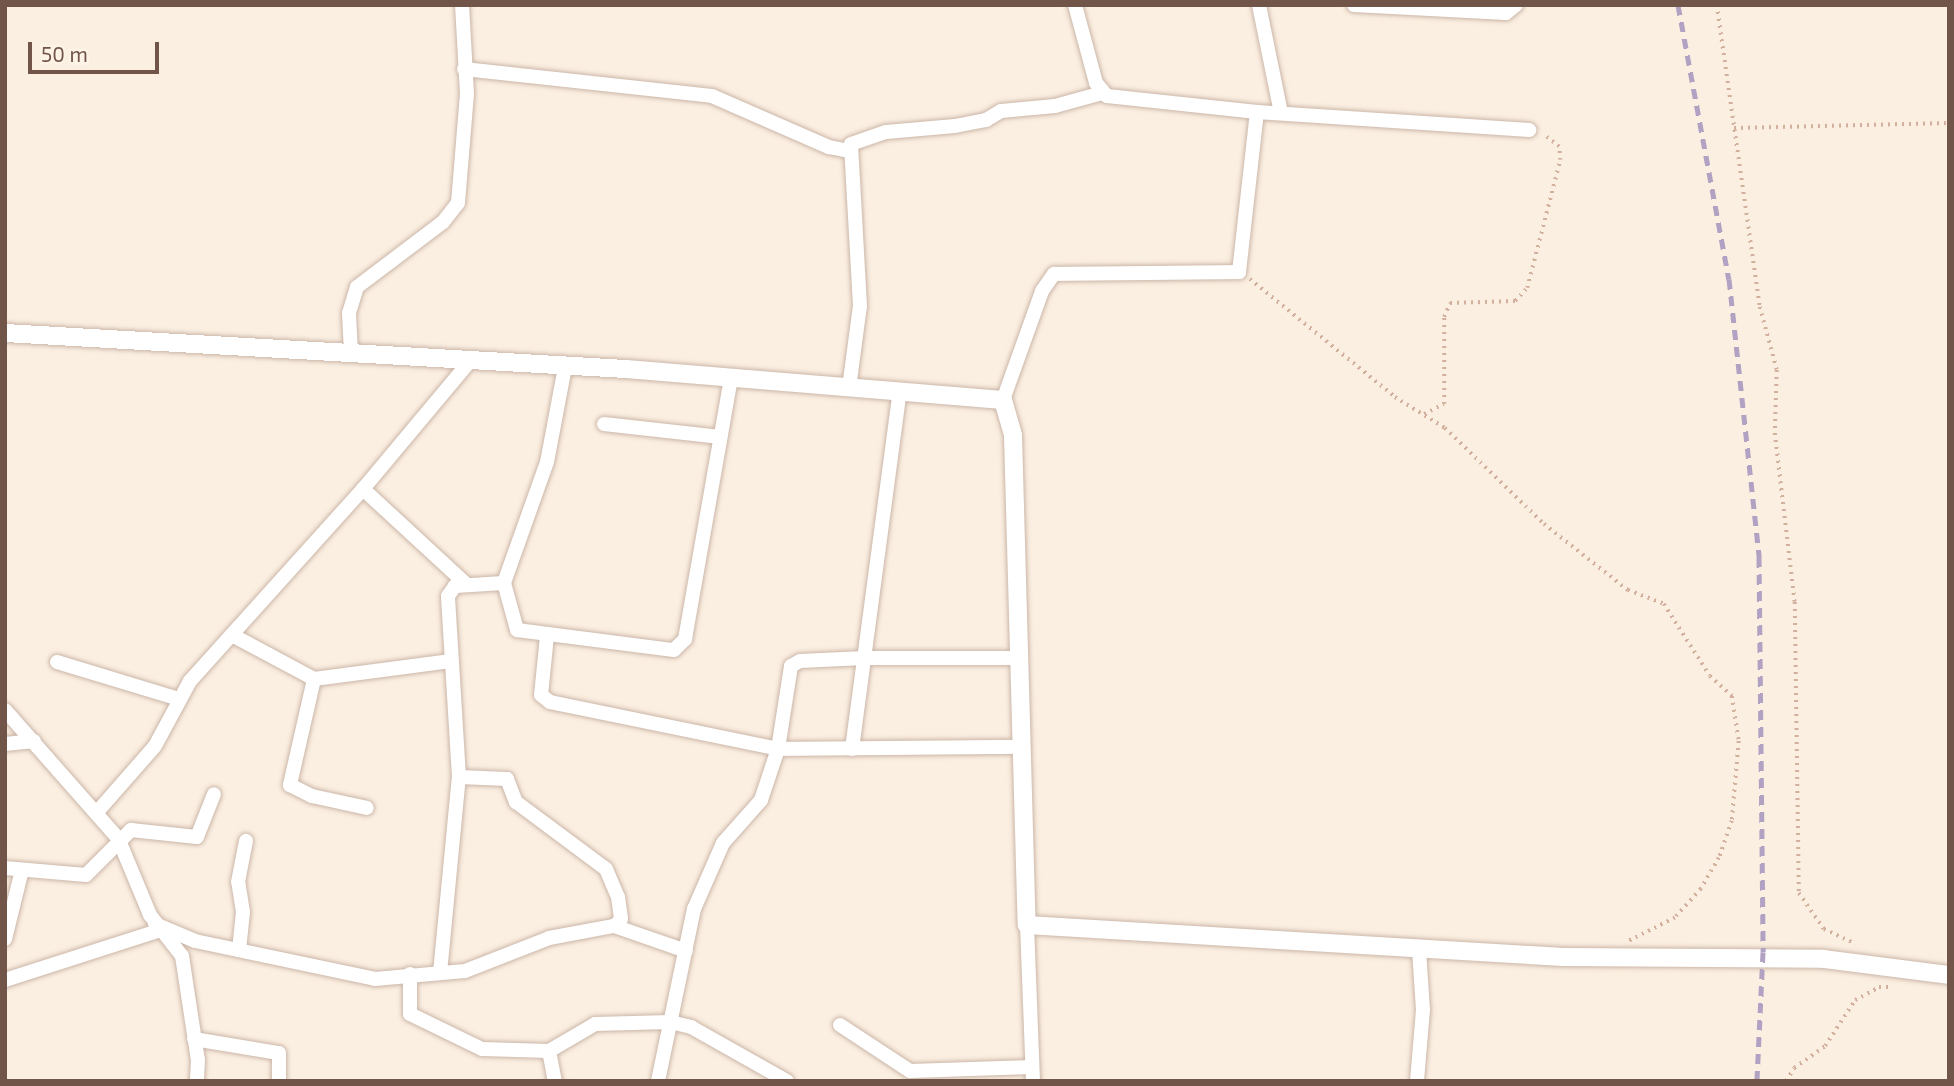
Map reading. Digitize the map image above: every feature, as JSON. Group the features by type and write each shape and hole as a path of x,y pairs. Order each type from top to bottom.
{"street":[{"path":"351,353 349,313 357,287 443,222 458,203 466,149 462,5"},
{"path":"1075,5 1102,93"},
{"path":"1259,5 1280,113"},
{"path":"1354,5 1506,13 1515,11 1516,5"},
{"path":"464,69 712,96 829,147 850,151"},
{"path":"849,388 860,306 850,151 854,142 868,135 955,126 986,120 1001,111 1055,106 1102,93 1257,112 1529,130"},
{"path":"840,1025 910,1071 1032,1074 1017,658 1012,425 1003,400 1042,291 1054,274 1239,272 1257,112"},
{"path":"5,333 731,377 1003,400"},
{"path":"99,811 155,746 179,699 232,635 363,489 470,361"},
{"path":"565,367 547,463 504,583 517,631 674,650 682,646 731,377"},
{"path":"852,749 900,391"},
{"path":"604,424 720,437"},
{"path":"363,489 466,584"},
{"path":"440,973 459,777 448,596 453,587 504,583"},
{"path":"232,635 314,679 451,661"},
{"path":"547,636 541,695 546,701 778,749 1020,747"},
{"path":"658,1081 694,909 720,848 758,807 778,749 791,666 800,661 864,657 1017,658"},
{"path":"57,662 179,699"},
{"path":"314,679 289,785 319,799 367,808"},
{"path":"5,710 99,811 118,838 158,927 185,962 197,1081"},
{"path":"6,747 34,741"},
{"path":"459,777 507,779 516,802 606,869 618,897 621,919 615,926"},
{"path":"5,868 86,876 97,869 118,838 141,828 197,837 214,794"},
{"path":"239,950 243,912 238,881 246,841"},
{"path":"5,939 22,870"},
{"path":"1027,925 1419,950 1617,958 1811,958 1949,975"},
{"path":"5,980 158,927 195,941 375,979 473,969 549,937 615,926 686,951"},
{"path":"1417,1081 1423,1010 1419,950"},
{"path":"410,974 408,1012 482,1049 549,1051 595,1024 670,1022 691,1027 786,1081"},
{"path":"194,1039 279,1053 279,1081"},
{"path":"549,1051 555,1081"}],"path":[{"path":"1717,5 1760,307 1777,370 1775,433 1795,601 1799,893 1824,929 1867,947"},
{"path":"1734,128 1949,123"},
{"path":"1424,414 1444,404 1444,317 1450,303 1516,301 1527,288 1561,153 1548,136 1529,130"},
{"path":"1239,272 1263,287 1395,397 1451,432 1544,524 1628,590 1664,604 1710,676 1733,699 1739,741 1732,821 1716,866 1675,918 1632,936 1617,958"},
{"path":"1786,1081 1794,1068 1825,1046 1855,1000 1879,987 1898,987"}],"railway":[{"path":"1678,5 1729,279 1759,557 1763,952 1757,1081"}]}
